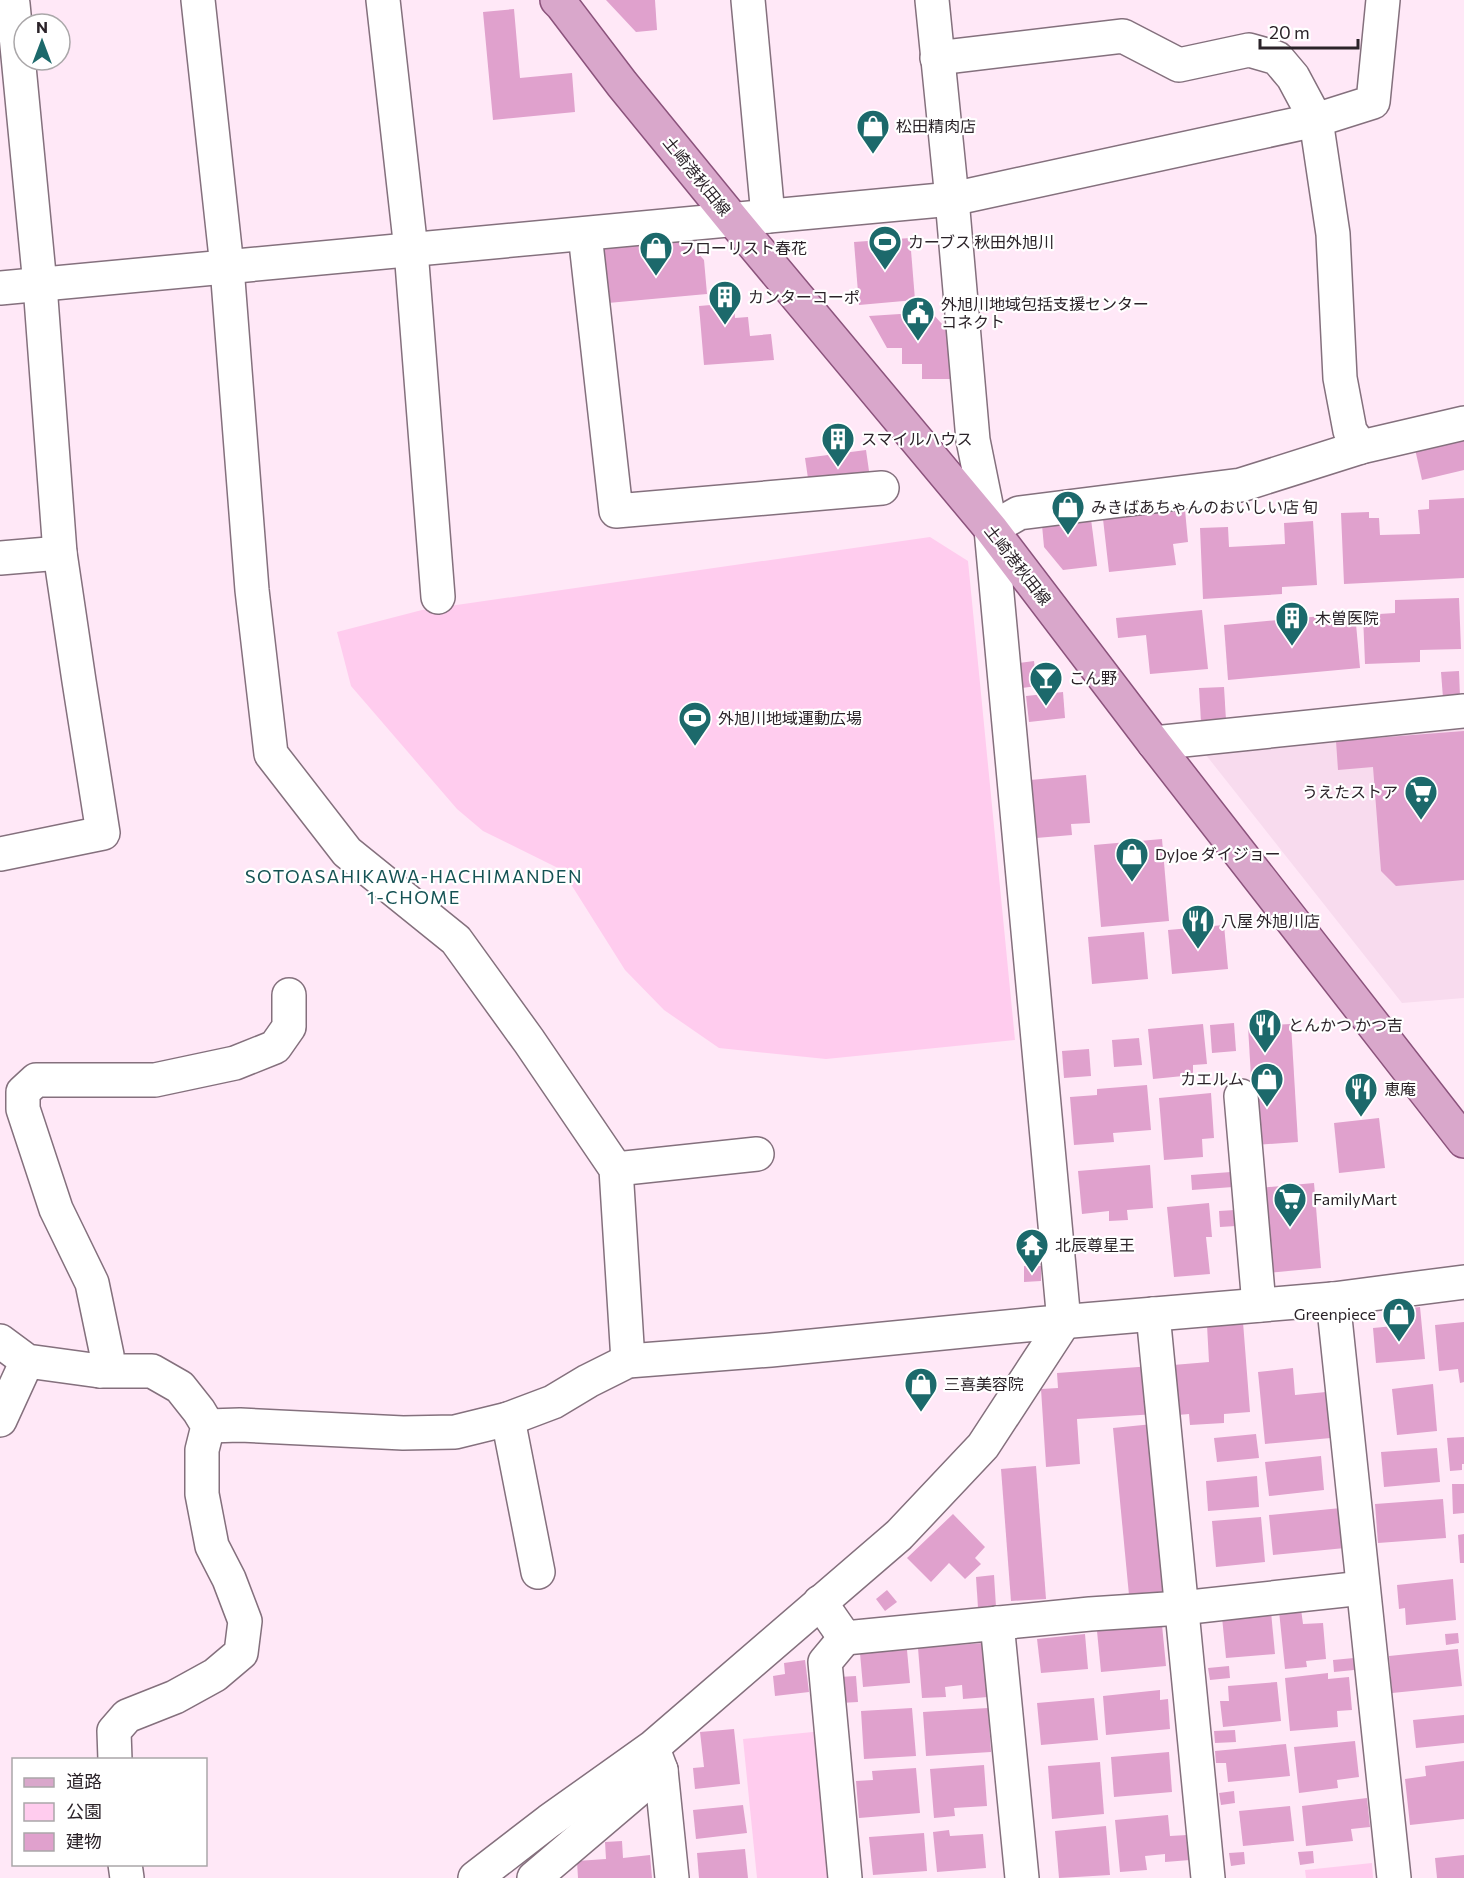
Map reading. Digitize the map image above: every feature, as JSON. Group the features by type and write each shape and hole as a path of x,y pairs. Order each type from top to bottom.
{"main road":[{"name":"土崎港秋田線","path":"560,2 622,84 733,220 991,529 1154,743 1464,1141"}],"street":[{"path":"198,0 228,267 252,590 271,754 347,852 456,940 529,1041 616,1169 628,1361"},
{"path":"383,0 411,250 438,597"},
{"path":"747,0 768,216"},
{"path":"534,1878 820,1602 899,1535 983,1446 1064,1322 991,529 974,440 932,0"},
{"path":"0,288 952,199 1316,120 1373,102 1383,0"},
{"path":"0,854 103,833 60,553 40,285 13,4"},
{"path":"938,58 1123,36 1179,65 1250,50 1277,58 1293,77 1316,120 1333,234 1340,378 1350,431 1362,447"},
{"path":"585,234 616,511 882,488"},
{"path":"991,529 1019,513 1242,484 1362,447 1464,423"},
{"path":"0,558 60,553"},
{"path":"1154,743 1464,711"},
{"path":"100,1371 107,1356 92,1283 56,1209 23,1109 23,1092 36,1080 155,1080 235,1063 275,1047 289,1027 289,995"},
{"path":"1241,1096 1259,1305"},
{"path":"616,1169 757,1154"},
{"path":"208,1426 240,1425 403,1433 455,1432 508,1419 553,1402 628,1361 1333,1299 1464,1282"},
{"path":"1333,1299 1394,1878"},
{"path":"1153,1314 1208,1878"},
{"path":"0,1341 27,1361 100,1371 152,1371 180,1387 200,1411 208,1426 202,1450 202,1494 212,1546 229,1579 245,1621 241,1653 215,1674 175,1697 127,1716 114,1731 115,1758"},
{"path":"0,1420 27,1361"},
{"path":"508,1419 538,1572"},
{"path":"845,1878 825,1662 846,1638 1181,1608 1363,1588"},
{"path":"820,1602 846,1638"},
{"path":"997,1623 1022,1878"},
{"path":"475,1878 549,1821 657,1759"},
{"path":"657,1759 672,1878"}],"shaded area":[{"path":"1464,729 1464,998 1402,1003 1206,755"}],"green space":[{"name":"外旭川地域運動広場","path":"930,537 968,561 1015,1040 826,1059 719,1048 664,1010 625,970 562,870 483,831 457,809 351,686 337,632 422,610"},
{"path":"823,1731 837,1878 757,1878 743,1739"},
{"path":"1372,1863 1373,1878 1306,1878 1305,1870"}],"building":[{"path":"606,0 655,0 657,30 636,32"},
{"path":"514,9 520,78 572,73 575,112 493,120 483,12"},
{"name":"フローリスト春花","path":"681,234 704,260 707,294 608,303 603,241"},
{"name":"カーブス 秋田外旭川","path":"910,238 915,300 859,305 854,242"},
{"name":"カンターコーポ","path":"734,303 735,318 748,317 750,336 771,334 774,360 704,365 699,306"},
{"name":"外旭川地域包括支援センター コネクト","path":"931,312 953,336 953,379 922,379 922,364 902,364 902,348 887,348 869,316"},
{"path":"1464,437 1464,470 1422,480 1415,449"},
{"name":"スマイルハウス","path":"866,450 870,478 809,485 805,458"},
{"path":"1464,498 1464,578 1344,584 1341,513 1369,512 1369,518 1379,518 1380,535 1420,534 1418,510 1429,509 1429,500"},
{"path":"1185,510 1188,542 1173,544 1176,565 1109,572 1103,519"},
{"name":"みきばあちゃんのおいしい店 旬","path":"1091,519 1097,566 1063,570 1044,547 1042,525"},
{"path":"1313,521 1317,585 1282,587 1282,594 1203,599 1200,528 1228,527 1229,547 1285,544 1284,523"},
{"path":"1459,598 1461,649 1420,650 1420,662 1365,664 1363,615 1395,613 1395,600"},
{"path":"1202,610 1208,669 1150,674 1146,635 1118,638 1116,618"},
{"name":"木曽医院","path":"1355,613 1360,668 1228,680 1224,625"},
{"path":"1034,661 1037,686 1022,688 1019,663"},
{"path":"1459,671 1460,697 1443,698 1441,672"},
{"path":"1224,687 1226,720 1201,722 1199,688"},
{"name":"こん野","path":"1063,692 1065,718 1029,722 1026,696"},
{"name":"うえたストア","path":"1464,731 1464,880 1396,886 1381,871 1373,767 1338,770 1336,741"},
{"path":"1086,775 1090,823 1071,824 1072,835 1036,838 1030,780"},
{"name":"DyJoe ダイジョー","path":"1162,839 1169,921 1101,927 1094,845"},
{"name":"八屋 外旭川店","path":"1224,925 1228,969 1172,974 1168,930"},
{"path":"1144,932 1148,979 1092,984 1088,937"},
{"path":"1234,1023 1236,1051 1212,1053 1210,1025"},
{"path":"1203,1024 1207,1064 1193,1065 1193,1075 1153,1079 1148,1029"},
{"path":"1291,1024 1298,1142 1255,1145 1248,1026"},
{"path":"1139,1038 1142,1065 1114,1067 1112,1040"},
{"path":"1089,1049 1091,1076 1064,1078 1062,1051"},
{"path":"1147,1085 1151,1130 1113,1133 1114,1142 1074,1145 1070,1097 1097,1095 1097,1089"},
{"path":"1211,1093 1214,1138 1202,1139 1203,1157 1164,1160 1159,1098"},
{"path":"1379,1118 1385,1168 1339,1173 1334,1123"},
{"path":"1150,1165 1153,1208 1127,1210 1128,1220 1109,1221 1109,1211 1082,1214 1078,1171"},
{"path":"1231,1172 1233,1187 1192,1190 1191,1175"},
{"name":"FamilyMart","path":"1314,1183 1321,1268 1266,1273 1259,1188"},
{"path":"1209,1203 1212,1237 1206,1237 1210,1274 1174,1277 1167,1207"},
{"path":"1235,1210 1236,1226 1220,1227 1219,1211"},
{"name":"北辰尊星王","path":"1024,1266 1041,1266 1041,1281 1024,1282"},
{"name":"Greenpiece","path":"1420,1307 1425,1359 1376,1363 1373,1328 1394,1326 1392,1310"},
{"path":"1243,1322 1250,1412 1224,1414 1224,1423 1190,1425 1189,1414 1178,1415 1173,1365 1209,1362 1207,1325"},
{"path":"1464,1322 1464,1382 1460,1383 1458,1369 1439,1371 1435,1325"},
{"path":"1152,1366 1156,1414 1077,1419 1080,1464 1046,1467 1041,1389 1058,1388 1057,1373"},
{"path":"1293,1368 1295,1395 1326,1392 1331,1438 1265,1444 1258,1372"},
{"path":"1433,1384 1437,1431 1397,1435 1392,1389"},
{"path":"1153,1424 1168,1591 1129,1595 1113,1428"},
{"path":"1256,1434 1259,1458 1217,1462 1214,1438"},
{"path":"1464,1437 1462,1470 1450,1471 1447,1438"},
{"path":"1437,1448 1440,1482 1384,1487 1381,1452"},
{"path":"1321,1456 1324,1490 1269,1496 1265,1462"},
{"path":"1036,1466 1046,1599 1011,1601 1001,1469"},
{"path":"1257,1476 1259,1507 1208,1511 1206,1481"},
{"path":"1452,1484 1464,1484 1464,1513 1453,1514"},
{"path":"1443,1499 1446,1538 1378,1543 1375,1504"},
{"path":"1341,1508 1345,1548 1273,1555 1269,1515"},
{"path":"953,1514 985,1547 975,1558 981,1564 965,1579 949,1563 931,1582 907,1558"},
{"path":"1261,1517 1265,1562 1216,1567 1212,1521"},
{"path":"1464,1534 1464,1563 1460,1563 1458,1535"},
{"path":"994,1575 996,1607 978,1608 976,1577"},
{"path":"1453,1579 1456,1620 1406,1625 1405,1608 1399,1609 1397,1585"},
{"path":"887,1590 897,1602 885,1611 876,1599"},
{"path":"1301,1609 1303,1624 1323,1623 1326,1659 1306,1661 1307,1667 1285,1669 1279,1611"},
{"path":"1271,1612 1275,1654 1226,1658 1222,1617"},
{"path":"1162,1625 1166,1666 1101,1672 1097,1631"},
{"path":"1458,1633 1459,1643 1446,1645 1445,1634"},
{"path":"1085,1634 1088,1669 1041,1673 1037,1639"},
{"path":"983,1643 988,1697 963,1699 962,1685 945,1687 946,1697 922,1698 918,1648"},
{"path":"1458,1649 1462,1686 1392,1693 1389,1656"},
{"path":"907,1650 910,1683 863,1687 860,1653"},
{"path":"1354,1658 1354,1670 1334,1672 1333,1660"},
{"path":"805,1660 809,1692 775,1696 773,1676 785,1674 784,1663"},
{"path":"1229,1666 1230,1678 1210,1680 1208,1668"},
{"path":"1328,1673 1328,1679 1349,1677 1352,1710 1337,1711 1338,1727 1290,1731 1285,1678"},
{"path":"856,1676 858,1702 840,1703 839,1677"},
{"path":"1277,1682 1281,1721 1223,1727 1220,1701 1229,1701 1228,1686"},
{"path":"1160,1690 1160,1700 1168,1699 1170,1729 1106,1735 1103,1696"},
{"path":"1094,1698 1098,1740 1041,1745 1037,1703"},
{"path":"912,1708 916,1756 864,1759 861,1711"},
{"path":"988,1708 991,1752 926,1756 923,1712"},
{"path":"1464,1715 1464,1743 1416,1748 1413,1720"},
{"path":"734,1729 740,1784 695,1789 693,1768 704,1767 700,1732"},
{"path":"1235,1730 1236,1742 1215,1743 1214,1731"},
{"path":"1355,1741 1359,1777 1337,1780 1338,1788 1299,1793 1294,1747"},
{"path":"1286,1744 1290,1776 1228,1782 1226,1763 1216,1763 1215,1751"},
{"path":"1169,1752 1172,1792 1114,1797 1111,1757"},
{"path":"1464,1761 1464,1819 1410,1825 1405,1779 1426,1776 1425,1766"},
{"path":"1100,1762 1104,1814 1052,1819 1048,1766"},
{"path":"984,1765 987,1806 954,1808 955,1816 934,1818 930,1769"},
{"path":"916,1768 920,1813 859,1818 856,1781 873,1780 872,1771"},
{"path":"1234,1791 1235,1803 1221,1805 1219,1793"},
{"path":"1367,1798 1370,1827 1351,1829 1353,1841 1306,1846 1302,1806"},
{"path":"743,1805 747,1833 696,1839 693,1810"},
{"path":"1290,1806 1294,1841 1243,1846 1239,1811"},
{"path":"1168,1815 1170,1836 1187,1835 1190,1860 1165,1862 1165,1854 1145,1856 1147,1870 1120,1872 1115,1820"},
{"path":"1106,1826 1110,1875 1059,1878 1055,1831"},
{"path":"949,1830 950,1836 983,1834 986,1868 937,1872 933,1832"},
{"path":"924,1833 927,1871 873,1875 869,1837"},
{"path":"622,1841 623,1858 650,1855 652,1878 578,1878 577,1861 606,1859 605,1842"},
{"path":"745,1849 748,1878 699,1878 697,1853"},
{"path":"1313,1851 1314,1863 1300,1865 1298,1852"},
{"path":"1244,1852 1245,1864 1231,1866 1229,1853"},
{"path":"1464,1855 1464,1878 1437,1878 1435,1858"}],"place":[{"name":"松田精肉店","path":"873,155"},
{"name":"カーブス 秋田外旭川","path":"885,271"},
{"name":"フローリスト春花","path":"656,277"},
{"name":"カンターコーポ","path":"725,326"},
{"name":"外旭川地域包括支援センター コネクト","path":"918,342"},
{"name":"スマイルハウス","path":"838,468"},
{"name":"みきばあちゃんのおいしい店 旬","path":"1068,536"},
{"name":"木曽医院","path":"1292,647"},
{"name":"こん野","path":"1046,707"},
{"name":"外旭川地域運動広場","path":"695,747"},
{"name":"うえたストア","path":"1421,821"},
{"name":"DyJoe ダイジョー","path":"1132,883"},
{"name":"八屋 外旭川店","path":"1198,950"},
{"name":"とんかつ かつ吉","path":"1265,1054"},
{"name":"カエルム","path":"1267,1108"},
{"name":"恵庵","path":"1361,1118"},
{"name":"FamilyMart","path":"1290,1228"},
{"name":"北辰尊星王","path":"1032,1274"},
{"name":"Greenpiece","path":"1399,1343"},
{"name":"三喜美容院","path":"921,1413"}],"district":[{"name":"SOTOASAHIKAWA-HACHIMANDEN 1-CHOME","path":"414,887"}]}
